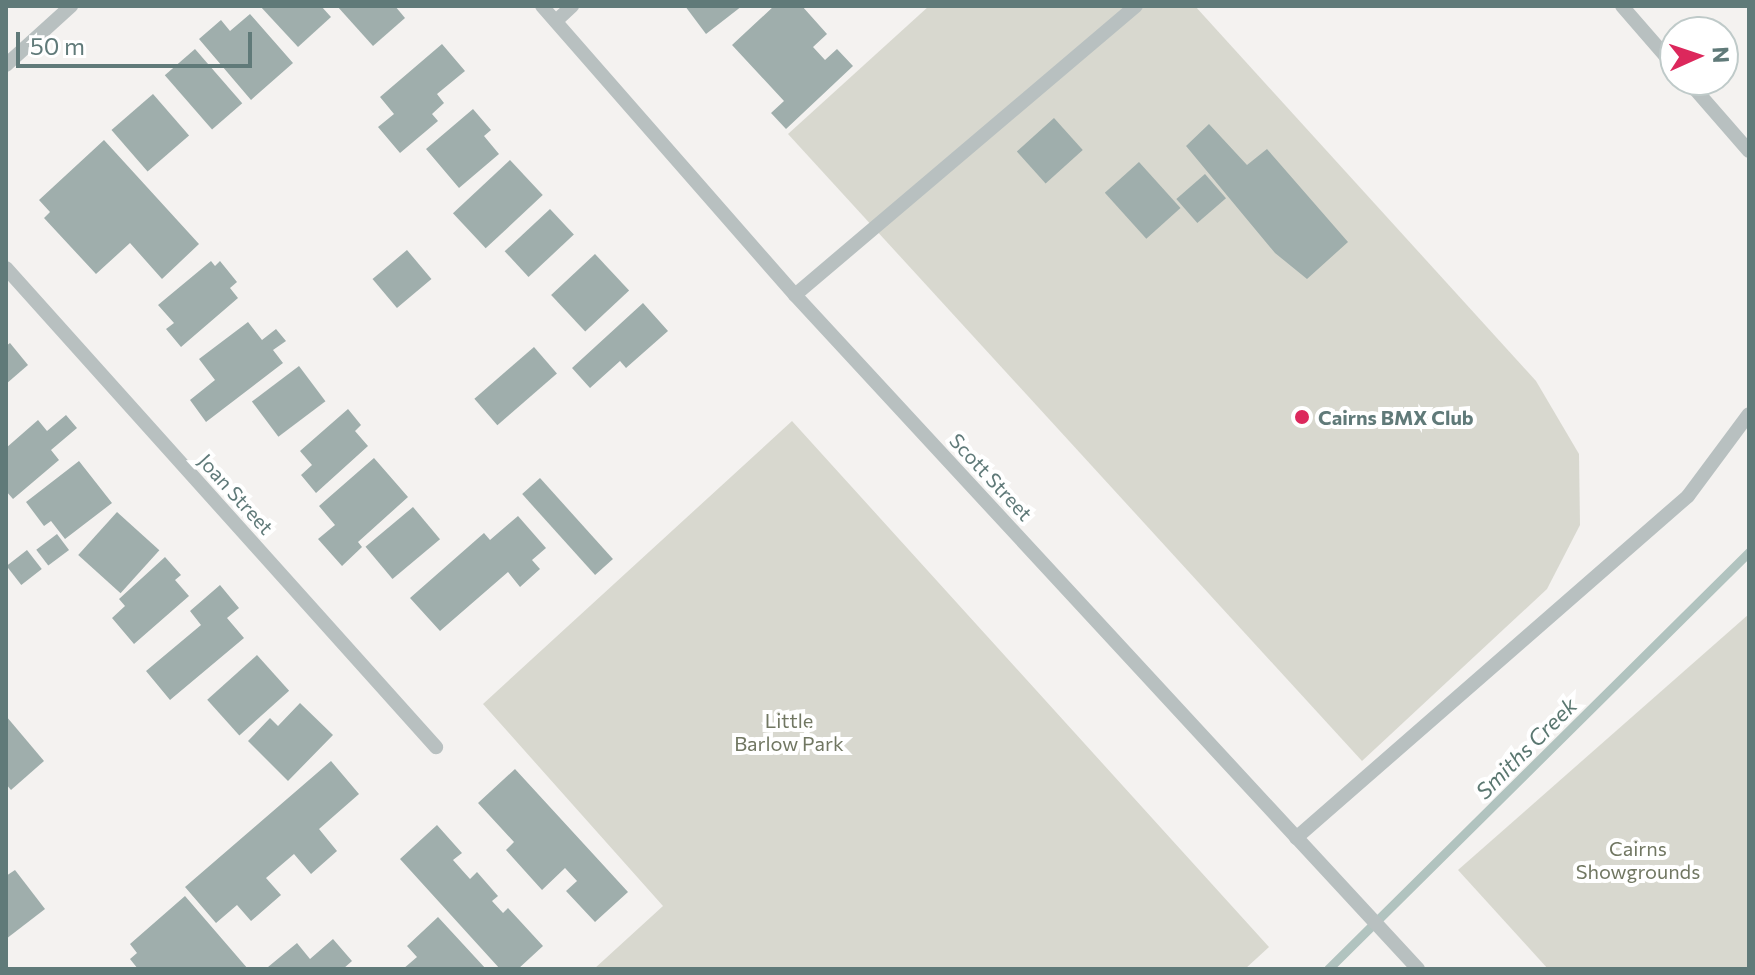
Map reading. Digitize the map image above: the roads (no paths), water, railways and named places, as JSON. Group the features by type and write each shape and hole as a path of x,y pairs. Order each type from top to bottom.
{"street":[{"path":"6,65 71,6"},
{"name":"Scott Street","path":"542,6 795,295 1418,969"},
{"path":"556,21 572,6"},
{"path":"795,295 1136,6"},
{"path":"1622,6 1659,49"},
{"path":"1701,96 1749,151"},
{"name":"Joan Street","path":"6,268 436,747"},
{"path":"1296,838 1688,496 1749,414"}],"waterway":[{"name":"Smiths Creek","path":"1328,969 1749,552"}],"place":[{"name":"Cairns BMX Club","path":"1302,417"}],"park label":[{"name":"Little Barlow Park","path":"789,732"},
{"name":"Cairns Showgrounds","path":"1638,860"}]}
